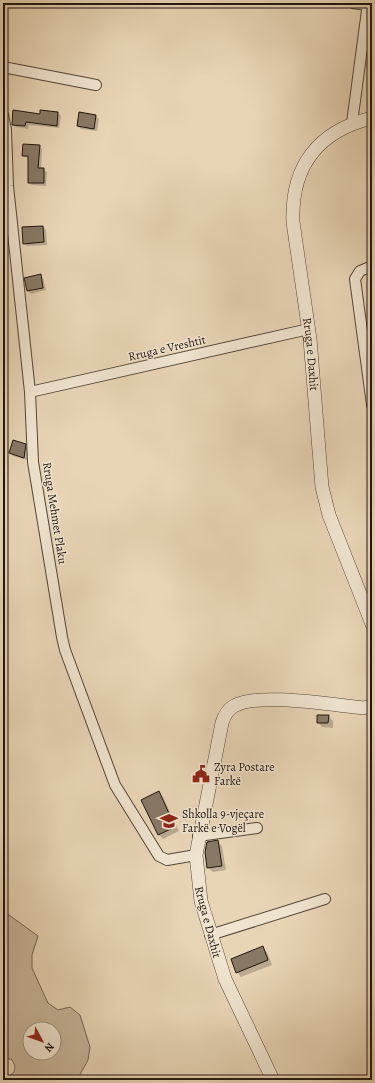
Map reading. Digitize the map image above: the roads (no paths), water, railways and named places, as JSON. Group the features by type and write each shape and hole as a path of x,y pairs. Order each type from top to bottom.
{"street":[{"path":"352,123 367,4 353,3"},
{"path":"3,66 96,85"},
{"name":"Rruga Mehmet Plaku","path":"3,115 6,130 8,186 30,392 33,462 65,650 115,785 159,856 167,860 196,855"},
{"name":"Rruga e Daxhit","path":"372,118 352,123 334,133 314,151 304,163 294,190 293,222 309,329 322,487 329,515 372,624"},
{"path":"372,266 360,271 355,279 370,376 372,405"},
{"name":"Rruga e Vreshtit","path":"30,392 309,329"},
{"name":"Rruga e Daxhit","path":"273,1080 225,979 201,901 196,855 198,836 222,723 228,710 233,707 249,701 265,699 363,708 372,706"},
{"path":"198,836 257,828"},
{"path":"210,934 325,898"}],"place":[{"name":"Zyra Postare Farkë","path":"201,774"},
{"name":"Shkolla 9-vjeçare Farkë e Vogël","path":"169,821"}]}
